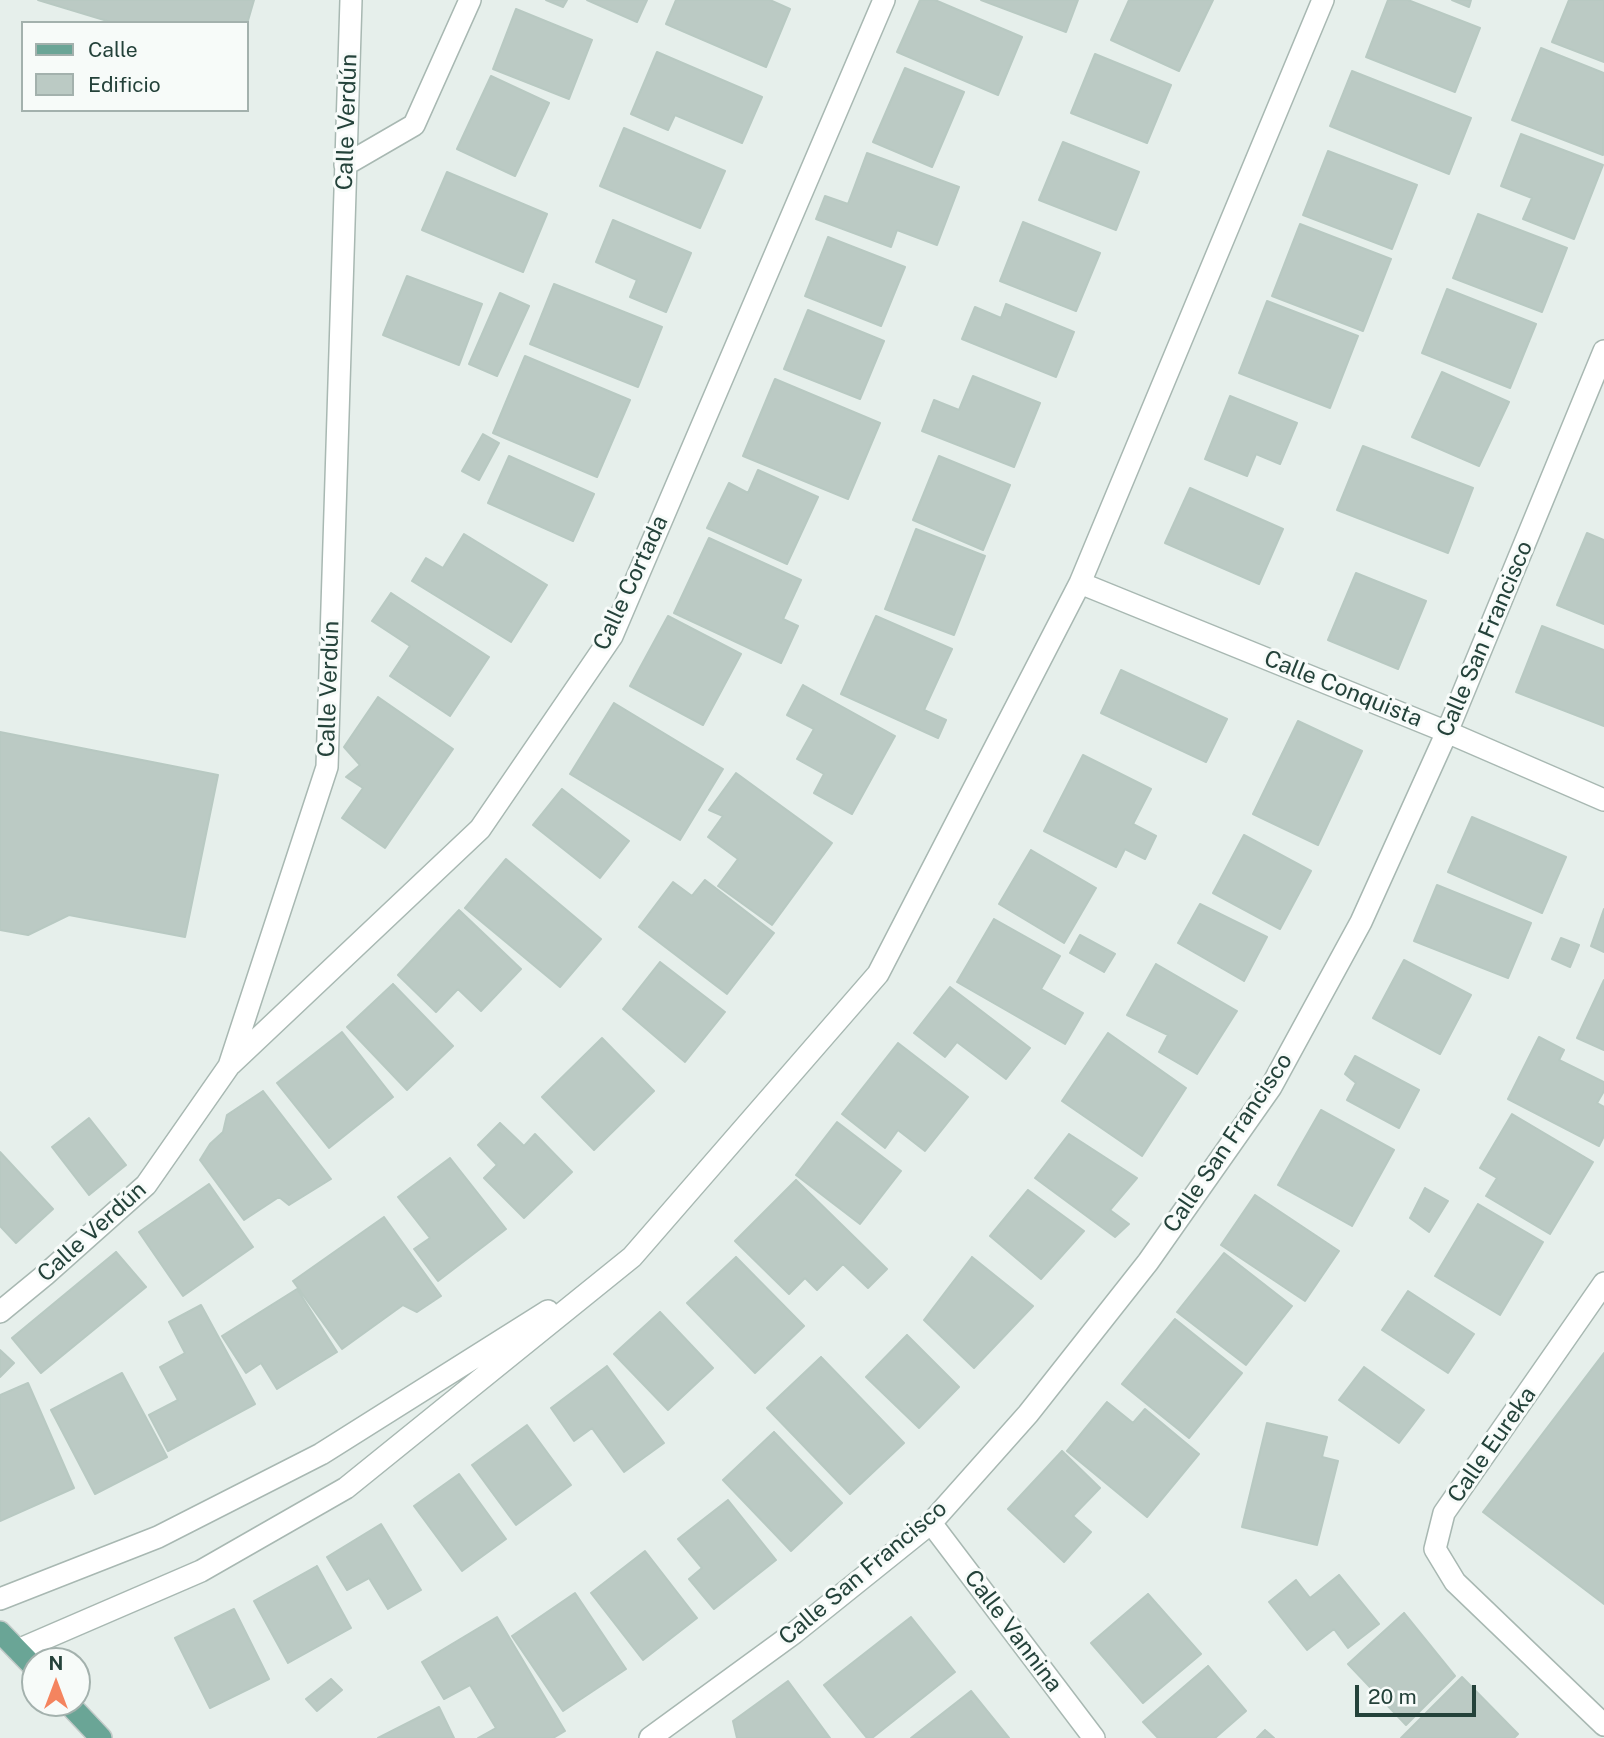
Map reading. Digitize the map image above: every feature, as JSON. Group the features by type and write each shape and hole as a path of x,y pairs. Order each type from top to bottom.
{"main road":[{"path":"0,1632 9,1652"},
{"path":"81,1717 101,1738"}],"street":[{"name":"Calle Verdún","path":"0,1312 146,1185 229,1066 327,767 351,0"},
{"path":"345,165 414,125 470,0"},
{"name":"Calle Cortada","path":"229,1066 481,829 612,636 884,0"},
{"path":"9,1652 201,1571 346,1488 632,1257 878,974 1080,583 1323,0"},
{"name":"Calle San Francisco","path":"650,1738 794,1633 931,1523 1028,1414 1149,1262 1271,1087 1361,922 1447,732 1604,351"},
{"name":"Calle Conquista","path":"1080,583 1447,732 1604,800"},
{"path":"0,1599 158,1537 321,1454 632,1257"},
{"name":"Calle Eureka","path":"1604,1283 1444,1513 1435,1549 1454,1582 1604,1725"},
{"name":"Calle Vannina","path":"931,1523 1094,1738"}],"building":[{"path":"38,0 254,0 248,21 107,21"},
{"path":"546,0 567,0 563,7"},
{"path":"587,0 647,0 637,22"},
{"path":"676,0 770,0 790,9 766,67 666,24"},
{"path":"920,0 935,0 1022,37 998,95 897,52"},
{"path":"981,0 1078,0 1066,32"},
{"path":"1129,0 1213,0 1179,71 1111,40"},
{"path":"1388,0 1408,0 1480,28 1455,92 1366,57"},
{"path":"1452,0 1471,0 1469,7"},
{"path":"1569,0 1604,0 1604,62 1552,42"},
{"path":"516,9 592,40 569,99 493,69"},
{"path":"1541,48 1604,73 1603,155 1512,120"},
{"path":"657,52 762,97 742,143 675,115 668,130 631,114"},
{"path":"1095,54 1171,85 1147,143 1071,113"},
{"path":"905,68 964,92 932,167 873,142"},
{"path":"1352,71 1471,118 1449,174 1330,126"},
{"path":"491,76 549,103 515,176 457,149"},
{"path":"624,128 725,171 700,228 600,186"},
{"path":"1521,134 1603,165 1574,239 1523,219 1532,198 1501,186"},
{"path":"1063,142 1139,172 1116,230 1039,200"},
{"path":"1328,151 1417,185 1392,249 1303,215"},
{"path":"867,153 959,187 937,245 897,230 891,247 816,219 825,196 848,204"},
{"path":"447,172 547,214 523,272 422,230"},
{"path":"1478,214 1567,248 1542,312 1453,278"},
{"path":"613,220 691,253 666,312 630,297 637,280 596,262"},
{"path":"1023,222 1100,253 1076,311 1000,281"},
{"path":"1300,224 1391,259 1363,331 1272,296"},
{"path":"828,237 905,267 881,326 805,296"},
{"path":"407,276 482,304 459,365 383,335"},
{"path":"554,284 662,327 638,387 530,344"},
{"path":"1447,289 1536,324 1510,388 1422,353"},
{"path":"500,293 529,306 497,376 469,364"},
{"path":"1267,301 1358,336 1330,408 1239,373"},
{"path":"1006,304 1074,332 1056,377 962,339 975,307 1001,318"},
{"path":"808,310 884,341 860,399 784,369"},
{"path":"525,356 630,400 597,477 493,433"},
{"path":"1442,372 1509,402 1479,466 1412,437"},
{"path":"973,376 1040,403 1014,467 922,431 934,400 959,410"},
{"path":"775,379 880,423 848,499 743,456"},
{"path":"1230,396 1297,423 1280,464 1256,454 1247,476 1205,459"},
{"path":"483,434 499,443 479,480 462,471"},
{"path":"1363,446 1473,488 1448,553 1337,510"},
{"path":"509,456 594,494 573,541 488,503"},
{"path":"939,456 1010,485 983,550 913,520"},
{"path":"758,470 818,497 787,564 707,528 729,483 748,493"},
{"path":"1190,488 1283,529 1259,584 1165,543"},
{"path":"916,529 985,556 954,635 885,609"},
{"path":"1587,533 1604,540 1604,624 1557,605"},
{"path":"464,534 547,585 511,642 412,581 426,558 443,568"},
{"path":"709,538 801,580 783,619 798,626 781,663 674,613"},
{"path":"1356,573 1426,601 1398,669 1328,640"},
{"path":"391,593 489,657 450,716 390,676 410,646 372,621"},
{"path":"668,616 741,654 703,725 630,686"},
{"path":"876,616 952,649 924,710 946,720 938,738 841,694"},
{"path":"1542,626 1604,650 1604,726 1516,692"},
{"path":"1121,670 1227,719 1206,762 1101,713"},
{"path":"803,685 895,736 852,814 814,793 824,774 797,759 814,729 787,715"},
{"path":"378,697 453,749 385,848 342,818 363,788 346,777 360,765 344,747"},
{"path":"614,703 723,769 680,840 570,774"},
{"path":"1298,721 1362,751 1318,845 1253,814"},
{"path":"0,732 218,775 185,937 69,915 28,935 0,930"},
{"path":"1083,755 1151,789 1133,824 1156,836 1145,859 1125,849 1116,867 1044,831"},
{"path":"736,773 832,843 772,925 718,886 738,859 708,837 723,816 709,810"},
{"path":"562,789 629,841 600,878 533,825"},
{"path":"1472,817 1566,857 1542,913 1448,872"},
{"path":"1244,835 1311,871 1280,929 1213,893"},
{"path":"1031,850 1096,888 1064,943 999,904"},
{"path":"506,859 601,939 560,987 465,908"},
{"path":"705,880 774,933 727,994 639,927 673,882 692,896"},
{"path":"1437,885 1531,923 1508,978 1414,941"},
{"path":"1200,904 1267,937 1244,981 1178,943"},
{"path":"1604,909 1604,952 1591,946"},
{"path":"459,910 521,969 481,1011 458,989 436,1012 398,975"},
{"path":"994,919 1060,956 1041,989 1083,1013 1065,1044 957,982"},
{"path":"1080,935 1115,954 1104,972 1070,953"},
{"path":"1561,938 1579,945 1570,967 1552,959"},
{"path":"1404,960 1471,995 1440,1054 1373,1018"},
{"path":"660,962 725,1012 685,1062 623,1009"},
{"path":"1156,964 1237,1011 1197,1074 1159,1052 1168,1035 1127,1015"},
{"path":"1604,980 1604,1050 1577,1038"},
{"path":"393,984 453,1046 407,1090 347,1027"},
{"path":"950,987 1030,1048 1006,1079 957,1042 945,1057 914,1033"},
{"path":"342,1032 393,1097 329,1148 277,1083"},
{"path":"1108,1033 1186,1088 1142,1156 1062,1101"},
{"path":"1539,1037 1564,1050 1559,1060 1604,1082 1604,1091 1597,1103 1604,1107 1604,1136 1599,1146 1508,1099"},
{"path":"602,1038 654,1091 594,1150 542,1097"},
{"path":"898,1043 968,1097 925,1151 898,1130 885,1148 842,1114"},
{"path":"1355,1056 1419,1090 1399,1128 1347,1100 1356,1083 1345,1074"},
{"path":"263,1091 331,1179 289,1205 279,1197 244,1220 200,1160 210,1144 223,1132 227,1115"},
{"path":"1321,1110 1394,1150 1352,1226 1278,1185"},
{"path":"1512,1114 1593,1162 1550,1234 1486,1196 1497,1178 1480,1168"},
{"path":"89,1118 126,1165 89,1195 52,1147"},
{"path":"837,1122 901,1171 860,1224 796,1175"},
{"path":"500,1123 524,1146 535,1134 572,1172 524,1218 484,1178 497,1165 478,1145"},
{"path":"1069,1134 1137,1178 1110,1210 1129,1224 1115,1237 1035,1178"},
{"path":"0,1152 53,1209 16,1243 0,1226"},
{"path":"450,1158 506,1229 438,1281 414,1249 430,1238 398,1197"},
{"path":"796,1180 887,1269 868,1288 843,1264 817,1290 805,1278 789,1294 735,1241"},
{"path":"209,1184 253,1247 183,1296 139,1232"},
{"path":"1425,1188 1448,1201 1429,1232 1410,1218"},
{"path":"1028,1190 1084,1231 1041,1279 990,1236"},
{"path":"1255,1195 1339,1251 1305,1301 1221,1245"},
{"path":"1478,1204 1543,1242 1500,1315 1435,1276"},
{"path":"384,1217 441,1296 417,1312 403,1305 342,1349 293,1281"},
{"path":"116,1252 146,1287 41,1373 12,1338"},
{"path":"1224,1253 1292,1306 1246,1365 1177,1312"},
{"path":"736,1257 804,1326 755,1373 687,1303"},
{"path":"972,1257 1033,1306 974,1368 924,1320"},
{"path":"297,1289 337,1352 277,1389 261,1363 246,1373 222,1336"},
{"path":"1408,1291 1474,1334 1448,1373 1382,1330"},
{"path":"201,1305 255,1404 168,1451 149,1415 178,1400 160,1367 185,1353 169,1322"},
{"path":"660,1312 713,1368 668,1410 614,1354"},
{"path":"1175,1319 1242,1373 1189,1438 1122,1384"},
{"path":"907,1335 959,1387 919,1428 866,1377"},
{"path":"0,1350 14,1363 0,1377"},
{"path":"1604,1353 1604,1604 1483,1512"},
{"path":"821,1357 904,1443 850,1494 767,1408"},
{"path":"607,1366 664,1443 624,1472 592,1428 574,1441 551,1408"},
{"path":"1364,1367 1424,1410 1399,1443 1339,1400"},
{"path":"122,1373 167,1457 95,1494 51,1410"},
{"path":"28,1383 74,1488 0,1521 0,1395"},
{"path":"1107,1402 1133,1423 1145,1409 1199,1454 1147,1517 1067,1451"},
{"path":"1267,1423 1327,1437 1322,1457 1338,1461 1317,1545 1242,1527"},
{"path":"527,1425 571,1485 516,1525 472,1465"},
{"path":"774,1432 842,1503 791,1551 723,1480"},
{"path":"1062,1451 1100,1488 1073,1516 1091,1532 1064,1562 1008,1509"},
{"path":"459,1474 506,1539 462,1571 414,1506"},
{"path":"728,1500 776,1560 714,1609 689,1579 702,1568 678,1539"},
{"path":"381,1524 421,1590 388,1609 369,1578 347,1590 327,1557"},
{"path":"645,1551 697,1618 643,1660 591,1593"},
{"path":"317,1566 351,1628 288,1663 254,1601"},
{"path":"1339,1575 1379,1624 1348,1648 1334,1629 1307,1650 1269,1602 1296,1580 1310,1598"},
{"path":"575,1593 626,1669 563,1711 512,1636"},
{"path":"1148,1594 1201,1654 1143,1703 1091,1643"},
{"path":"234,1609 269,1679 210,1708 175,1638"},
{"path":"1404,1613 1455,1676 1406,1725 1348,1664"},
{"path":"497,1617 565,1731 553,1738 478,1738 496,1728 470,1685 444,1699 422,1662"},
{"path":"911,1617 955,1672 872,1738 867,1738 824,1685"},
{"path":"1208,1666 1246,1711 1215,1738 1158,1738 1143,1722"},
{"path":"1462,1677 1518,1734 1514,1738 1401,1738"},
{"path":"331,1679 342,1690 317,1711 306,1699"},
{"path":"788,1681 830,1738 737,1738 733,1721"},
{"path":"971,1691 1009,1738 911,1738"},
{"path":"439,1707 454,1738 378,1738"},
{"path":"1265,1730 1274,1738 1257,1738"}]}
